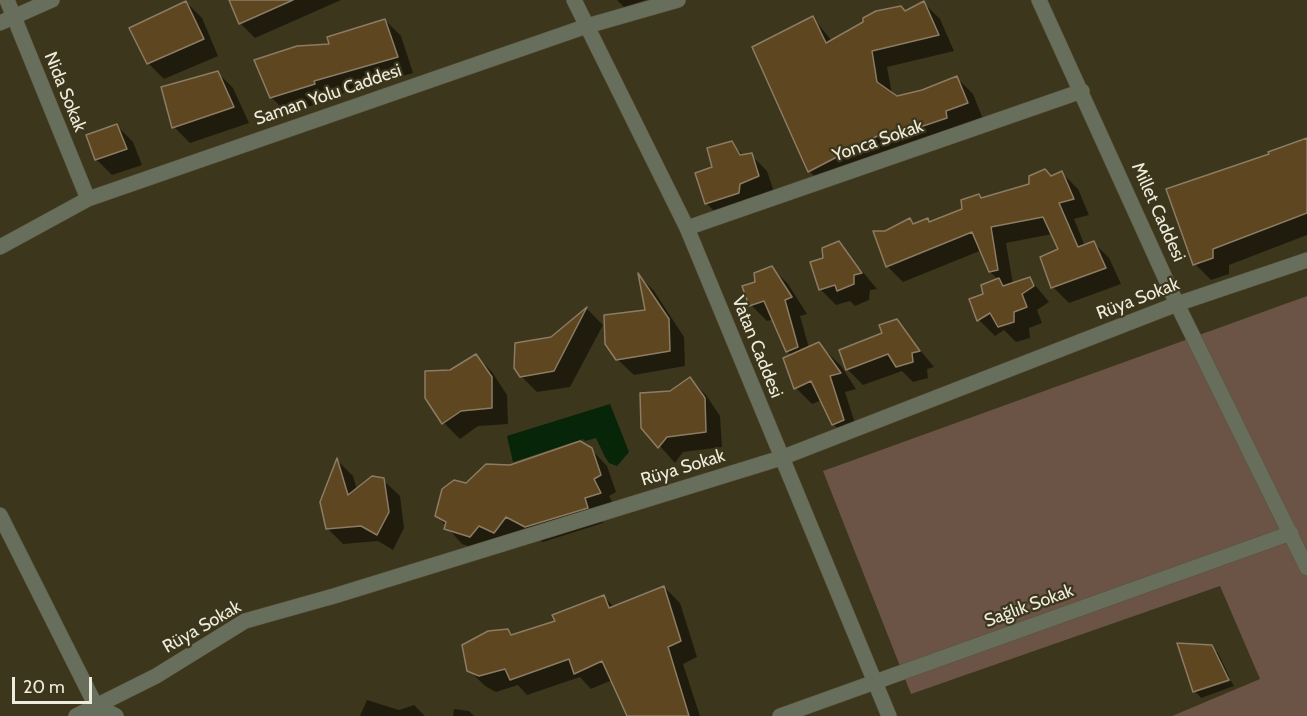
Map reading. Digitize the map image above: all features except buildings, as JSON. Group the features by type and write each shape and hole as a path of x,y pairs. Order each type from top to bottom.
{"street":[{"name":"Nida Sokak","path":"7,0 7,20 88,199"},
{"path":"7,20 52,0"},
{"name":"Vatan Caddesi","path":"574,0 687,228 889,716"},
{"name":"Saman Yolu Caddesi","path":"0,247 88,199 587,26 678,0"},
{"name":"Millet Caddesi","path":"1039,0 1178,304 1307,568"},
{"name":"Yonca Sokak","path":"687,228 1082,91"},
{"name":"Rüya Sokak","path":"76,716 99,711 245,621 334,596 781,458 1178,304 1307,260"},
{"path":"0,515 99,711 116,716"},
{"name":"Sağlık Sokak","path":"780,716 1291,533"}],"shaded area":[{"path":"1307,296 1307,716 1172,716 1260,679 1220,586 911,694 823,471"},
{"path":"610,404 629,452 617,466 609,463 596,438 585,441 583,439 513,462 507,436"}]}
